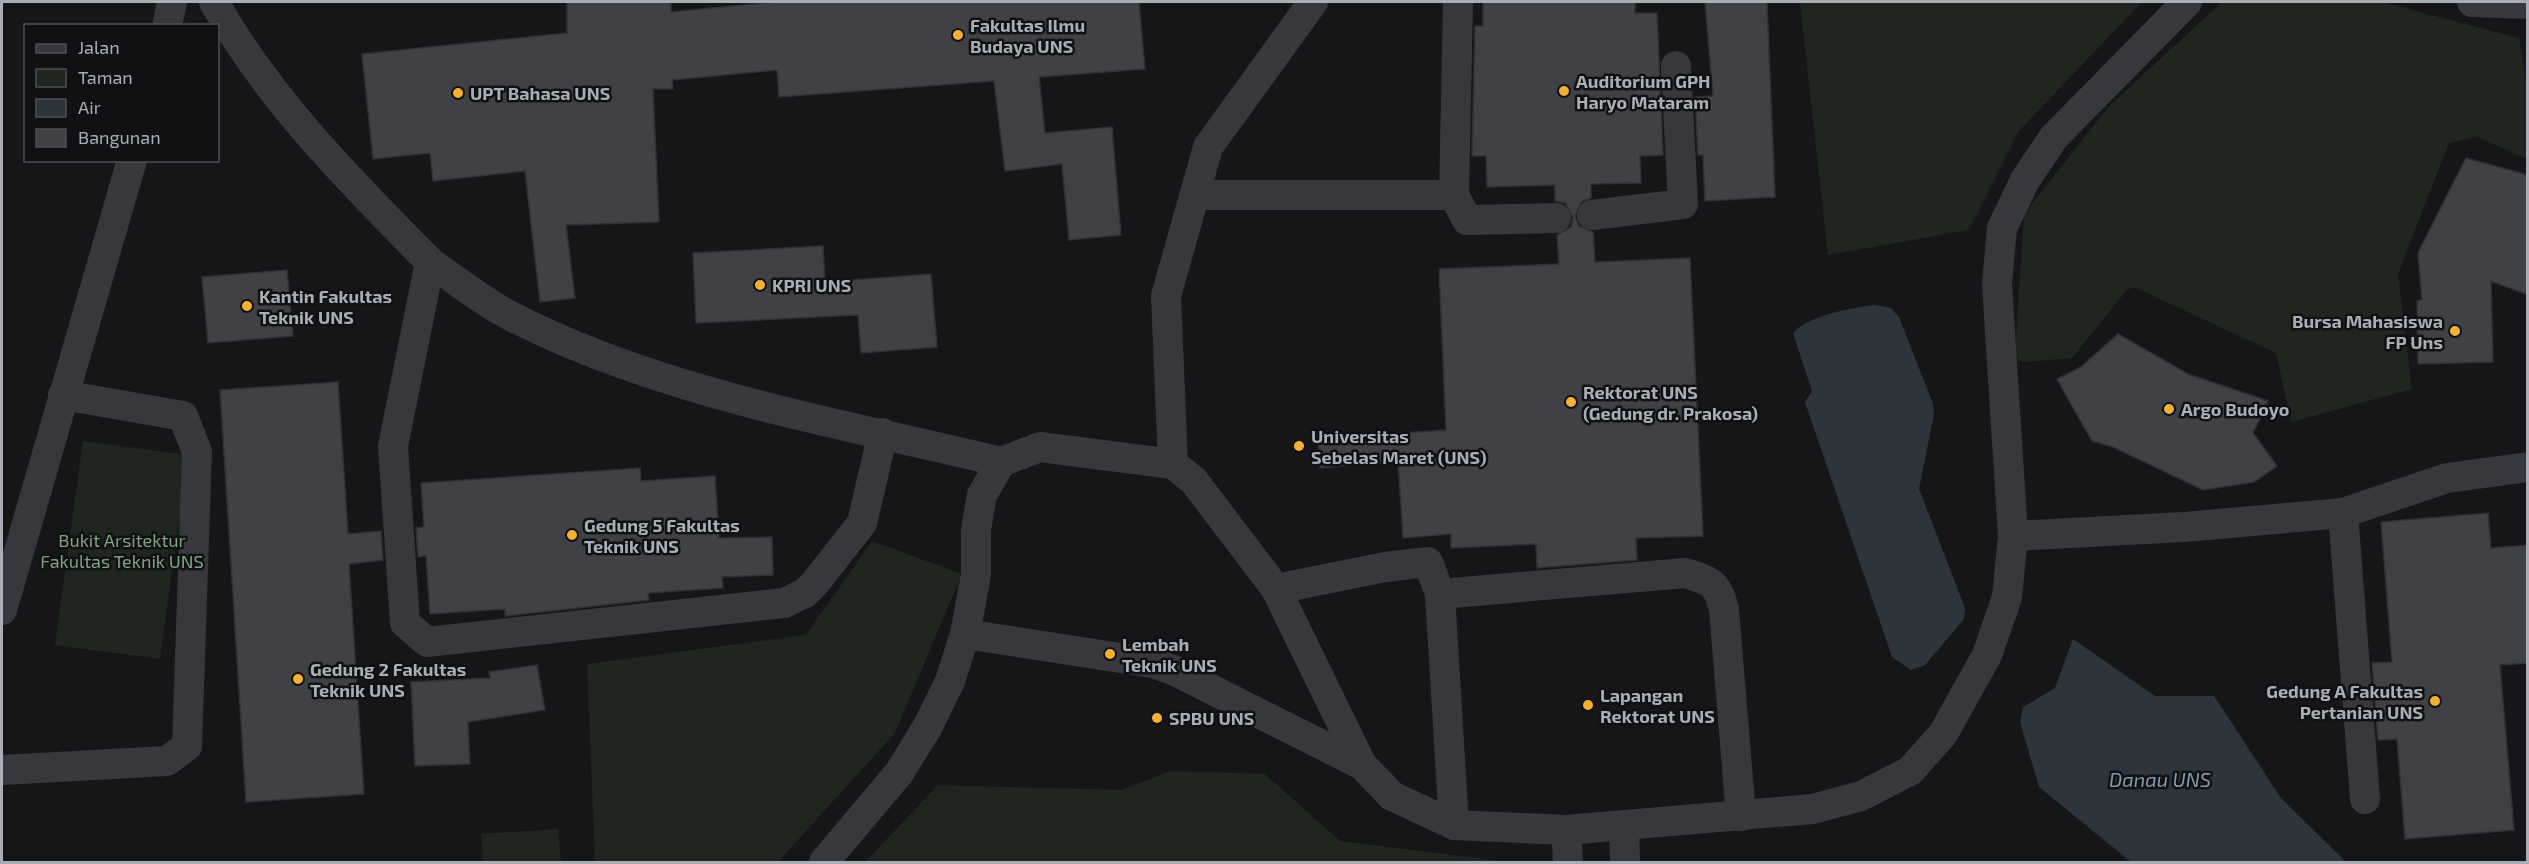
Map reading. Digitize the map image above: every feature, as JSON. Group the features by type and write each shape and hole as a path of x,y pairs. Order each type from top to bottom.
{"lane":[{"path":"167,24 172,2"},
{"path":"214,2 233,36 330,159 430,262 508,315 601,357 716,393 1001,462 1040,447 1173,464 1194,481 1276,589 1362,765 1392,796 1454,825 1566,830 1813,809 1861,796 1910,771 1943,734 1987,655 2007,597 2013,536 1997,284 2002,228 2025,180 2054,137 2187,2"},
{"path":"1173,464 1166,296 1208,147 1313,2"},
{"path":"1458,2 1454,195 1467,220 1556,218"},
{"path":"2472,2 2528,4"},
{"path":"1592,215 1683,204 1676,66"},
{"path":"2,610 131,162"},
{"path":"1196,195 1454,195"},
{"path":"430,262 393,446 405,623 427,642 784,603 805,593 815,583 862,523 883,433"},
{"path":"2,770 167,761 187,746 197,452 183,416 63,395"},
{"path":"824,862 905,764 928,726 950,681 965,634 976,575 976,530 981,495 1001,462"},
{"path":"2013,536 2184,527 2343,513 2447,478 2528,467"},
{"path":"2343,513 2365,799"},
{"path":"1276,589 1422,561 1428,562 1432,567 1440,594 1454,825"},
{"path":"1440,594 1686,573 1710,581 1721,594 1724,610 1741,816"},
{"path":"965,634 1153,663 1173,670 1362,765"},
{"path":"1624,826 1625,862"},
{"path":"1566,830 1568,862"}],"green space":[{"path":"1800,2 2142,2 2018,132 1969,230 1828,255"},
{"path":"2222,2 2382,2 2519,38 2527,88 2527,159 2477,137 2449,143 2398,274 2412,389 2291,422 2276,353 2134,287 2127,290 2072,358 2026,362 2019,361 2015,355 2024,214 2109,106"},
{"name":"Bukit Arsitektur Fakultas Teknik UNS","path":"83,441 188,455 160,659 55,645"},
{"path":"872,541 959,573 961,576 895,733 778,862 595,862 587,664 806,635"},
{"path":"1171,771 1265,774 1340,841 1509,862 865,862 938,785 1121,790"},
{"path":"558,829 561,862 483,862 481,834"}],"water":[{"path":"1875,305 1891,308 1899,317 1933,404 1934,414 1919,489 1965,608 1964,619 1925,665 1911,670 1892,657 1805,402 1812,391 1793,333 1809,321 1820,317 1843,310"},
{"name":"Danau UNS","path":"2073,639 2155,696 2214,696 2281,798 2346,862 2131,862 2039,787 2020,722 2023,707 2055,688"}],"building":[{"path":"567,2 671,2 671,12 774,2 1139,2 1145,69 1039,77 1045,133 1112,127 1121,235 1069,240 1062,164 1005,171 994,81 779,97 777,70 672,80 673,89 653,89 659,222 566,225 575,298 540,302 525,171 433,181 430,153 373,159 362,54 567,33"},
{"name":"Rektorat UNS (Gedung dr. Prakosa)","path":"1483,2 1635,2 1635,13 1657,13 1663,155 1640,156 1641,183 1591,184 1591,198 1581,202 1575,216 1579,226 1593,232 1595,262 1690,258 1703,536 1636,538 1637,560 1537,568 1536,544 1451,548 1451,534 1403,538 1398,462 1320,468 1318,439 1446,430 1439,269 1559,264 1557,235 1571,227 1573,217 1565,203 1555,201 1555,185 1487,187 1486,156 1472,156 1475,26 1483,26"},
{"path":"1705,2 1767,2 1775,197 1705,201 1703,155 1698,155 1695,97 1713,96"},
{"path":"2466,158 2528,175 2528,295 2491,281 2493,362 2418,364 2417,301 2422,300 2418,253"},
{"path":"823,246 825,282 931,274 937,347 861,353 858,315 696,323 693,253"},
{"name":"Kantin Fakultas Teknik UNS","path":"287,270 293,336 208,343 202,277"},
{"name":"Argo Budoyo","path":"2118,334 2188,374 2268,401 2253,433 2277,466 2254,482 2203,490 2113,447 2092,441 2057,379 2081,367"},
{"name":"Gedung 2 Fakultas Teknik UNS","path":"338,382 348,534 381,531 383,560 349,564 364,794 246,802 220,390"},
{"name":"Gedung 5 Fakultas Teknik UNS","path":"640,468 641,481 715,476 719,538 772,537 773,575 722,577 723,588 648,593 649,600 505,616 505,609 430,614 426,556 418,557 416,528 424,527 421,483"},
{"name":"Gedung A Fakultas Pertanian UNS","path":"2488,513 2491,548 2528,545 2528,663 2500,665 2514,830 2405,839 2397,739 2378,740 2372,663 2392,662 2381,522"},
{"path":"537,665 545,710 468,722 470,764 415,766 411,682 490,678 489,672"}],"place":[{"name":"Fakultas Ilmu Budaya UNS","path":"958,35"},
{"name":"Auditorium GPH Haryo Mataram","path":"1564,91"},
{"name":"UPT Bahasa UNS","path":"458,93"},
{"name":"KPRI UNS","path":"760,285"},
{"name":"Kantin Fakultas Teknik UNS","path":"247,306"},
{"name":"Bursa Mahasiswa FP Uns","path":"2455,331"},
{"name":"Rektorat UNS (Gedung dr. Prakosa)","path":"1571,402"},
{"name":"Argo Budoyo","path":"2169,409"},
{"name":"Universitas Sebelas Maret (UNS)","path":"1299,446"},
{"name":"Gedung 5 Fakultas Teknik UNS","path":"572,535"},
{"name":"Lembah Teknik UNS","path":"1110,654"},
{"name":"Gedung 2 Fakultas Teknik UNS","path":"298,679"},
{"name":"Gedung A Fakultas Pertanian UNS","path":"2435,701"},
{"name":"Lapangan Rektorat UNS","path":"1588,705"},
{"name":"SPBU UNS","path":"1157,718"}]}
